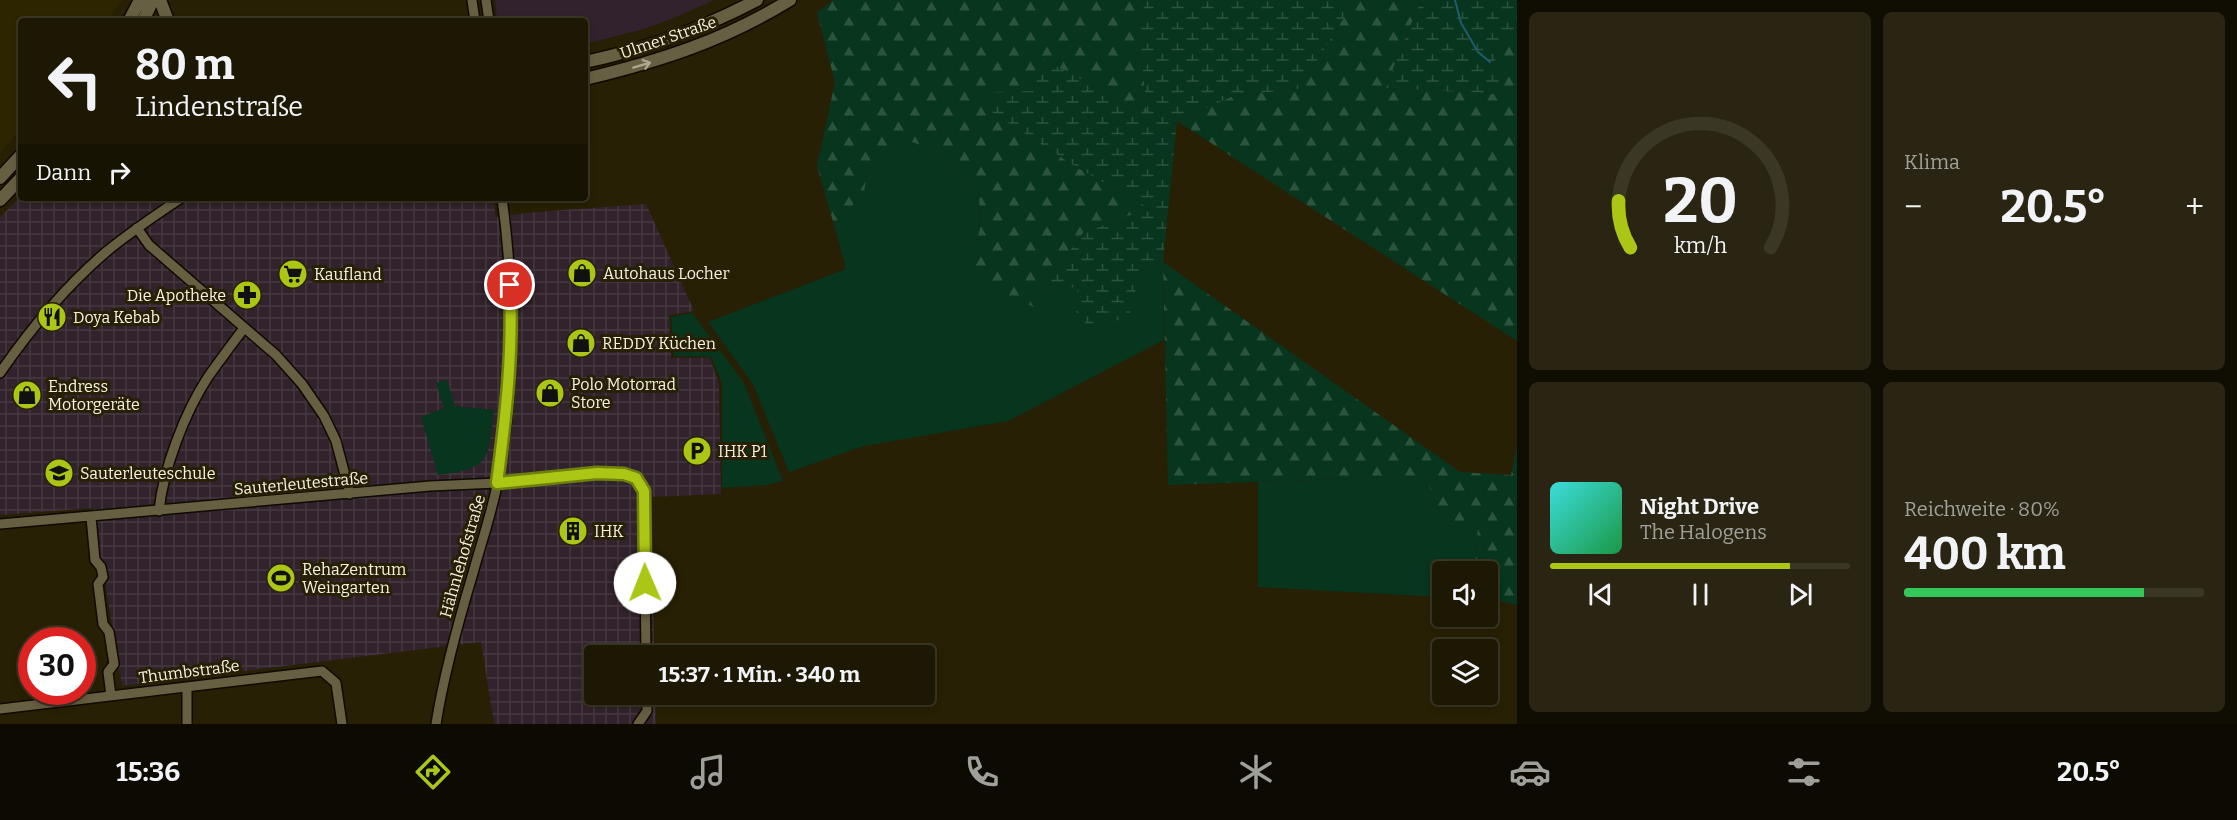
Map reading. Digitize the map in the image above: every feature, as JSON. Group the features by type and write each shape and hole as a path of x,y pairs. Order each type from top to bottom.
{"main road":[{"path":"131,18 140,0"},
{"path":"144,18 153,0"},
{"path":"160,0 167,18"},
{"name":"Ulmer Straße","path":"588,61 627,53 676,37 717,21 757,0"},
{"name":"Ulmer Straße","path":"588,78 632,68 725,36 790,0"},
{"path":"0,178 18,158"},
{"path":"0,200 18,181"}],"street":[{"path":"472,0 475,18"},
{"path":"486,0 489,18"},
{"path":"0,373 43,315 73,282 106,252 177,201"},
{"name":"Hähnlehofstraße","path":"436,724 451,651 497,483 510,374 512,328 502,201"},
{"path":"137,228 149,245 276,355 302,384 324,416 336,441 350,494"},
{"path":"159,511 160,495 170,460 192,407 207,379 244,328"},
{"name":"Sauterleutestraße","path":"0,524 430,486 497,483 597,473 624,474 636,478 644,491 646,645"},
{"path":"91,517 95,560 101,567 103,577 98,584 103,624 109,632 114,664 108,672 111,696"},
{"name":"Thumbstraße","path":"0,709 322,671 336,683 342,724"},
{"path":"186,724 188,687"},
{"path":"638,724 647,711 647,705"}],"shaded area":[{"path":"0,0 122,0 109,18 18,18 18,132 0,153"},
{"path":"495,0 714,0 644,29 588,43 588,18 497,18"},
{"path":"18,199 18,201 493,201 496,217 646,204 694,311 669,315 671,358 710,358 719,384 721,494 651,497 654,645 584,645 584,705 655,705 656,724 494,724 481,642 122,686 93,508 0,515 0,217"}],"green space":[{"path":"833,0 1145,0 1139,30 1147,113 1044,61 1033,91 993,92 992,112 1078,168 1150,208 1083,233 1046,284 1036,308 973,279 973,251 980,229 979,193 930,148 897,137 867,173 864,193 834,225 817,166 835,82 817,13"},
{"path":"1145,0 1355,0 1299,89 1233,96 1177,121 1163,262 1142,266 1129,316 1091,330 1073,308 1078,288 1046,284 1083,233 1149,208 1078,168 992,112 993,92 1033,91 1044,60 1147,113 1139,30"},
{"path":"1355,0 1421,0 1385,88 1500,94 1493,45 1517,36 1517,341 1177,121 1233,96 1299,89"},
{"path":"1421,0 1517,0 1517,36 1493,45 1501,94 1385,88"},
{"path":"897,136 930,148 979,193 980,229 973,251 1036,308 1046,284 1078,288 1128,316 1142,266 1163,262 1164,340 1008,421 864,446 789,472 753,384 708,322 846,269 834,225 864,193 867,173"},
{"path":"1163,262 1460,472 1511,475 1517,445 1517,605 1500,601 1502,589 1498,588 1498,561 1476,561 1478,525 1445,527 1425,476 1168,485"},
{"path":"692,313 744,383 783,481 766,485 722,488 722,383 711,357 674,356 671,317"},
{"path":"447,380 455,406 494,410 488,450 484,458 469,469 438,475 421,417 444,408 436,383"},
{"path":"1425,476 1445,527 1478,524 1476,561 1432,561 1432,596 1258,587 1258,482"},
{"path":"1498,588 1502,589 1500,601 1498,601"}],"waterway":[{"path":"1455,0 1461,23 1478,52 1490,62"}],"place":[{"name":"Autohaus Locher","path":"582,273"},
{"name":"Kaufland","path":"293,274"},
{"name":"Die Apotheke","path":"247,295"},
{"name":"Doya Kebab","path":"52,317"},
{"name":"REDDY Küchen","path":"581,343"},
{"name":"Polo Motorrad Store","path":"550,393"},
{"name":"Endress Motorgeräte","path":"27,395"},
{"name":"IHK P1","path":"697,451"},
{"name":"Sauterleuteschule","path":"59,473"},
{"name":"IHK","path":"573,531"},
{"name":"RehaZentrum Weingarten","path":"281,578"}],"route":[{"path":"510,285 512,328 510,374 497,483 597,473 624,474 636,478 644,491 645,583"}]}
